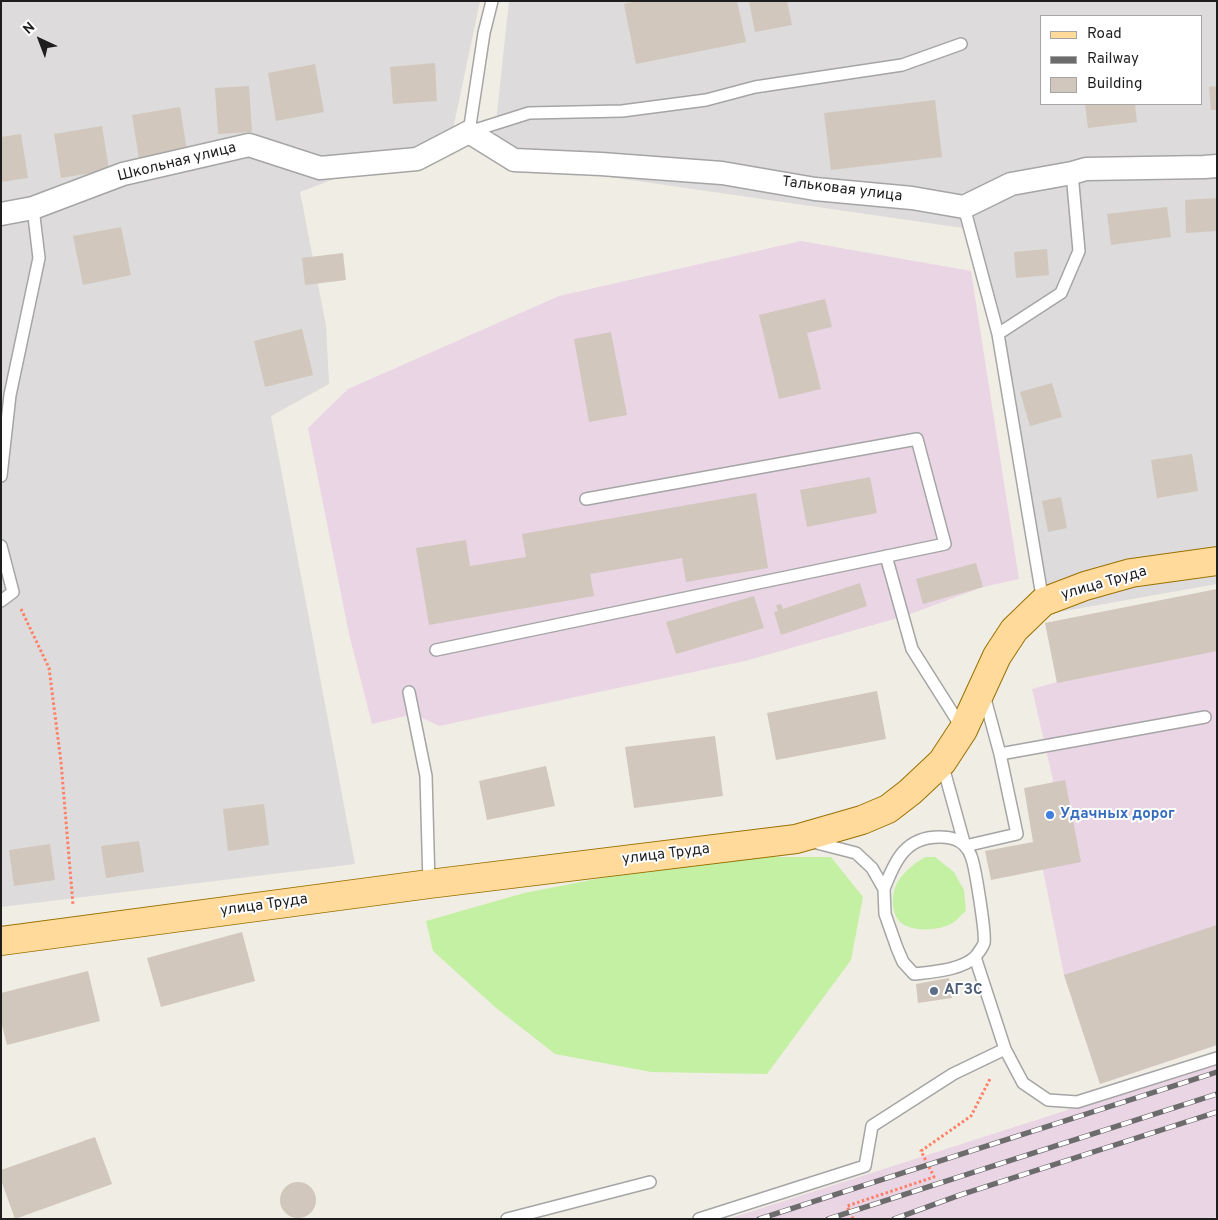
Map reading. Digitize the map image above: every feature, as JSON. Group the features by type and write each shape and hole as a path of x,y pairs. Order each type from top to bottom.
{"main road":[{"name":"улица Труда","path":"1,942 429,884 796,840 862,820 888,809 910,792 942,762 963,730 997,656 1014,630 1043,602 1085,586 1131,573 1217,560"}],"street":[{"name":"Тальковая улица","path":"469,132 514,160 722,173 814,189 912,198 964,207"},
{"name":"Школьная улица","path":"1,214 33,208 123,174 249,145 320,168 417,159 469,132"},
{"path":"964,207 1011,184 1086,169 1217,166"}],"lane":[{"path":"492,1 484,33 469,132 529,113 622,111 706,100 755,87 902,64 961,44"},
{"path":"998,334 1061,293 1079,251 1072,173"},
{"path":"964,207 998,334 1043,602"},
{"path":"1,476 10,394 39,258 33,208"},
{"path":"436,650 945,544 917,439 586,498"},
{"path":"1,546 13,592 1,601"},
{"path":"886,556 912,649 963,730"},
{"path":"942,762 965,846 972,856 984,927 984,944 976,957 947,970 914,974 903,962 885,914 884,889 893,864 904,850 920,839 933,836 951,837 965,846 1017,834 1000,754 982,688"},
{"path":"409,692 426,776 429,884"},
{"path":"1000,754 1205,717"},
{"path":"796,840 856,853 872,868 884,889"},
{"path":"976,957 1005,1049 1023,1083 1048,1100 1077,1102 1217,1058"},
{"path":"699,1219 865,1166 872,1126 953,1074 1005,1049"},
{"path":"507,1219 650,1182"}],"path":[{"path":"13,592 49,668 61,762 75,931"},
{"path":"853,1219 847,1206 934,1177 921,1151 971,1116 1005,1049"}],"shaded area":[{"path":"1,1 480,1 452,134 300,192 326,325 329,384 271,416 355,864 1,907"},
{"path":"509,1 1217,1 1217,584 1053,613 970,229 492,160"},
{"path":"801,241 971,271 1019,579 983,587 905,616 745,661 439,726 414,714 372,724 349,634 308,428 348,389 559,296"},
{"path":"1217,589 1217,1045 1100,1084 1064,975 1035,830 1053,780 1032,689 1057,682"},
{"path":"1217,1062 1217,1216 1212,1219 728,1219"}],"green space":[{"path":"710,857 831,857 863,897 851,960 767,1074 651,1072 555,1054 495,1007 433,951 426,921 524,893"},
{"path":"925,857 935,857 954,872 964,890 966,911 949,925 934,929 918,929 904,925 896,917 893,908 894,892 902,875"}],"building":[{"path":"638,1 737,1 746,42 636,64 624,4"},
{"path":"749,1 787,1 792,25 755,32"},
{"path":"435,63 437,101 393,104 390,67"},
{"path":"315,64 324,112 276,121 268,73"},
{"path":"249,86 252,132 218,134 215,88"},
{"path":"1217,86 1217,110 1211,110 1209,87"},
{"path":"935,100 942,157 831,170 824,113"},
{"path":"1085,105 1135,105 1137,122 1088,128"},
{"path":"180,107 187,151 139,159 132,115"},
{"path":"102,126 109,170 61,178 54,134"},
{"path":"21,134 28,178 1,182 1,137"},
{"path":"1217,198 1217,231 1186,233 1185,200"},
{"path":"1167,207 1171,237 1111,245 1107,214"},
{"path":"121,227 131,275 83,285 73,236"},
{"path":"1047,249 1049,275 1016,278 1014,252"},
{"path":"343,253 346,280 305,285 302,258"},
{"path":"825,299 832,327 807,333 821,389 779,399 759,315"},
{"path":"302,329 313,375 265,387 254,341"},
{"path":"611,332 627,415 589,422 574,339"},
{"path":"1052,383 1062,417 1030,426 1020,392"},
{"path":"1192,454 1198,491 1157,498 1151,460"},
{"path":"870,477 877,513 807,527 800,490"},
{"path":"756,493 768,568 686,582 682,558 590,574 594,596 429,625 416,548 466,540 470,566 526,557 522,534"},
{"path":"1061,497 1067,528 1048,532 1042,501"},
{"path":"976,563 983,587 923,604 916,579"},
{"path":"860,583 867,606 781,635 774,612 778,611 776,605 781,604 783,609"},
{"path":"1217,589 1217,651 1057,683 1045,623"},
{"path":"754,596 764,628 676,654 666,622"},
{"path":"877,691 886,739 776,760 767,713"},
{"path":"715,736 723,796 634,808 625,747"},
{"path":"546,766 555,806 487,820 479,781"},
{"name":"Удачных дорог","path":"1065,780 1081,862 991,880 985,851 1033,842 1024,788"},
{"path":"264,804 269,845 228,851 223,809"},
{"path":"139,841 144,872 106,878 101,846"},
{"path":"50,844 55,880 14,886 9,850"},
{"path":"1217,925 1217,1045 1100,1084 1064,975"},
{"path":"242,932 255,981 161,1007 147,958"},
{"path":"88,971 100,1021 7,1045 1,1021 1,993"},
{"name":"АГЗС","path":"949,978 952,998 918,1003 916,984"},
{"path":"95,1137 112,1184 15,1219 1,1180 1,1170"},
{"path":"298,1182 305,1183 311,1187 315,1193 315,1207 311,1213 305,1217 298,1218 291,1217 285,1213 281,1207 280,1200 281,1193 285,1187 291,1183"}],"railway":[{"path":"759,1219 1217,1072"},
{"path":"828,1219 1217,1094"},
{"path":"894,1219 960,1195 1217,1112"}],"place":[{"name":"Удачных дорог","path":"1050,815"},
{"name":"АГЗС","path":"934,991"}]}
